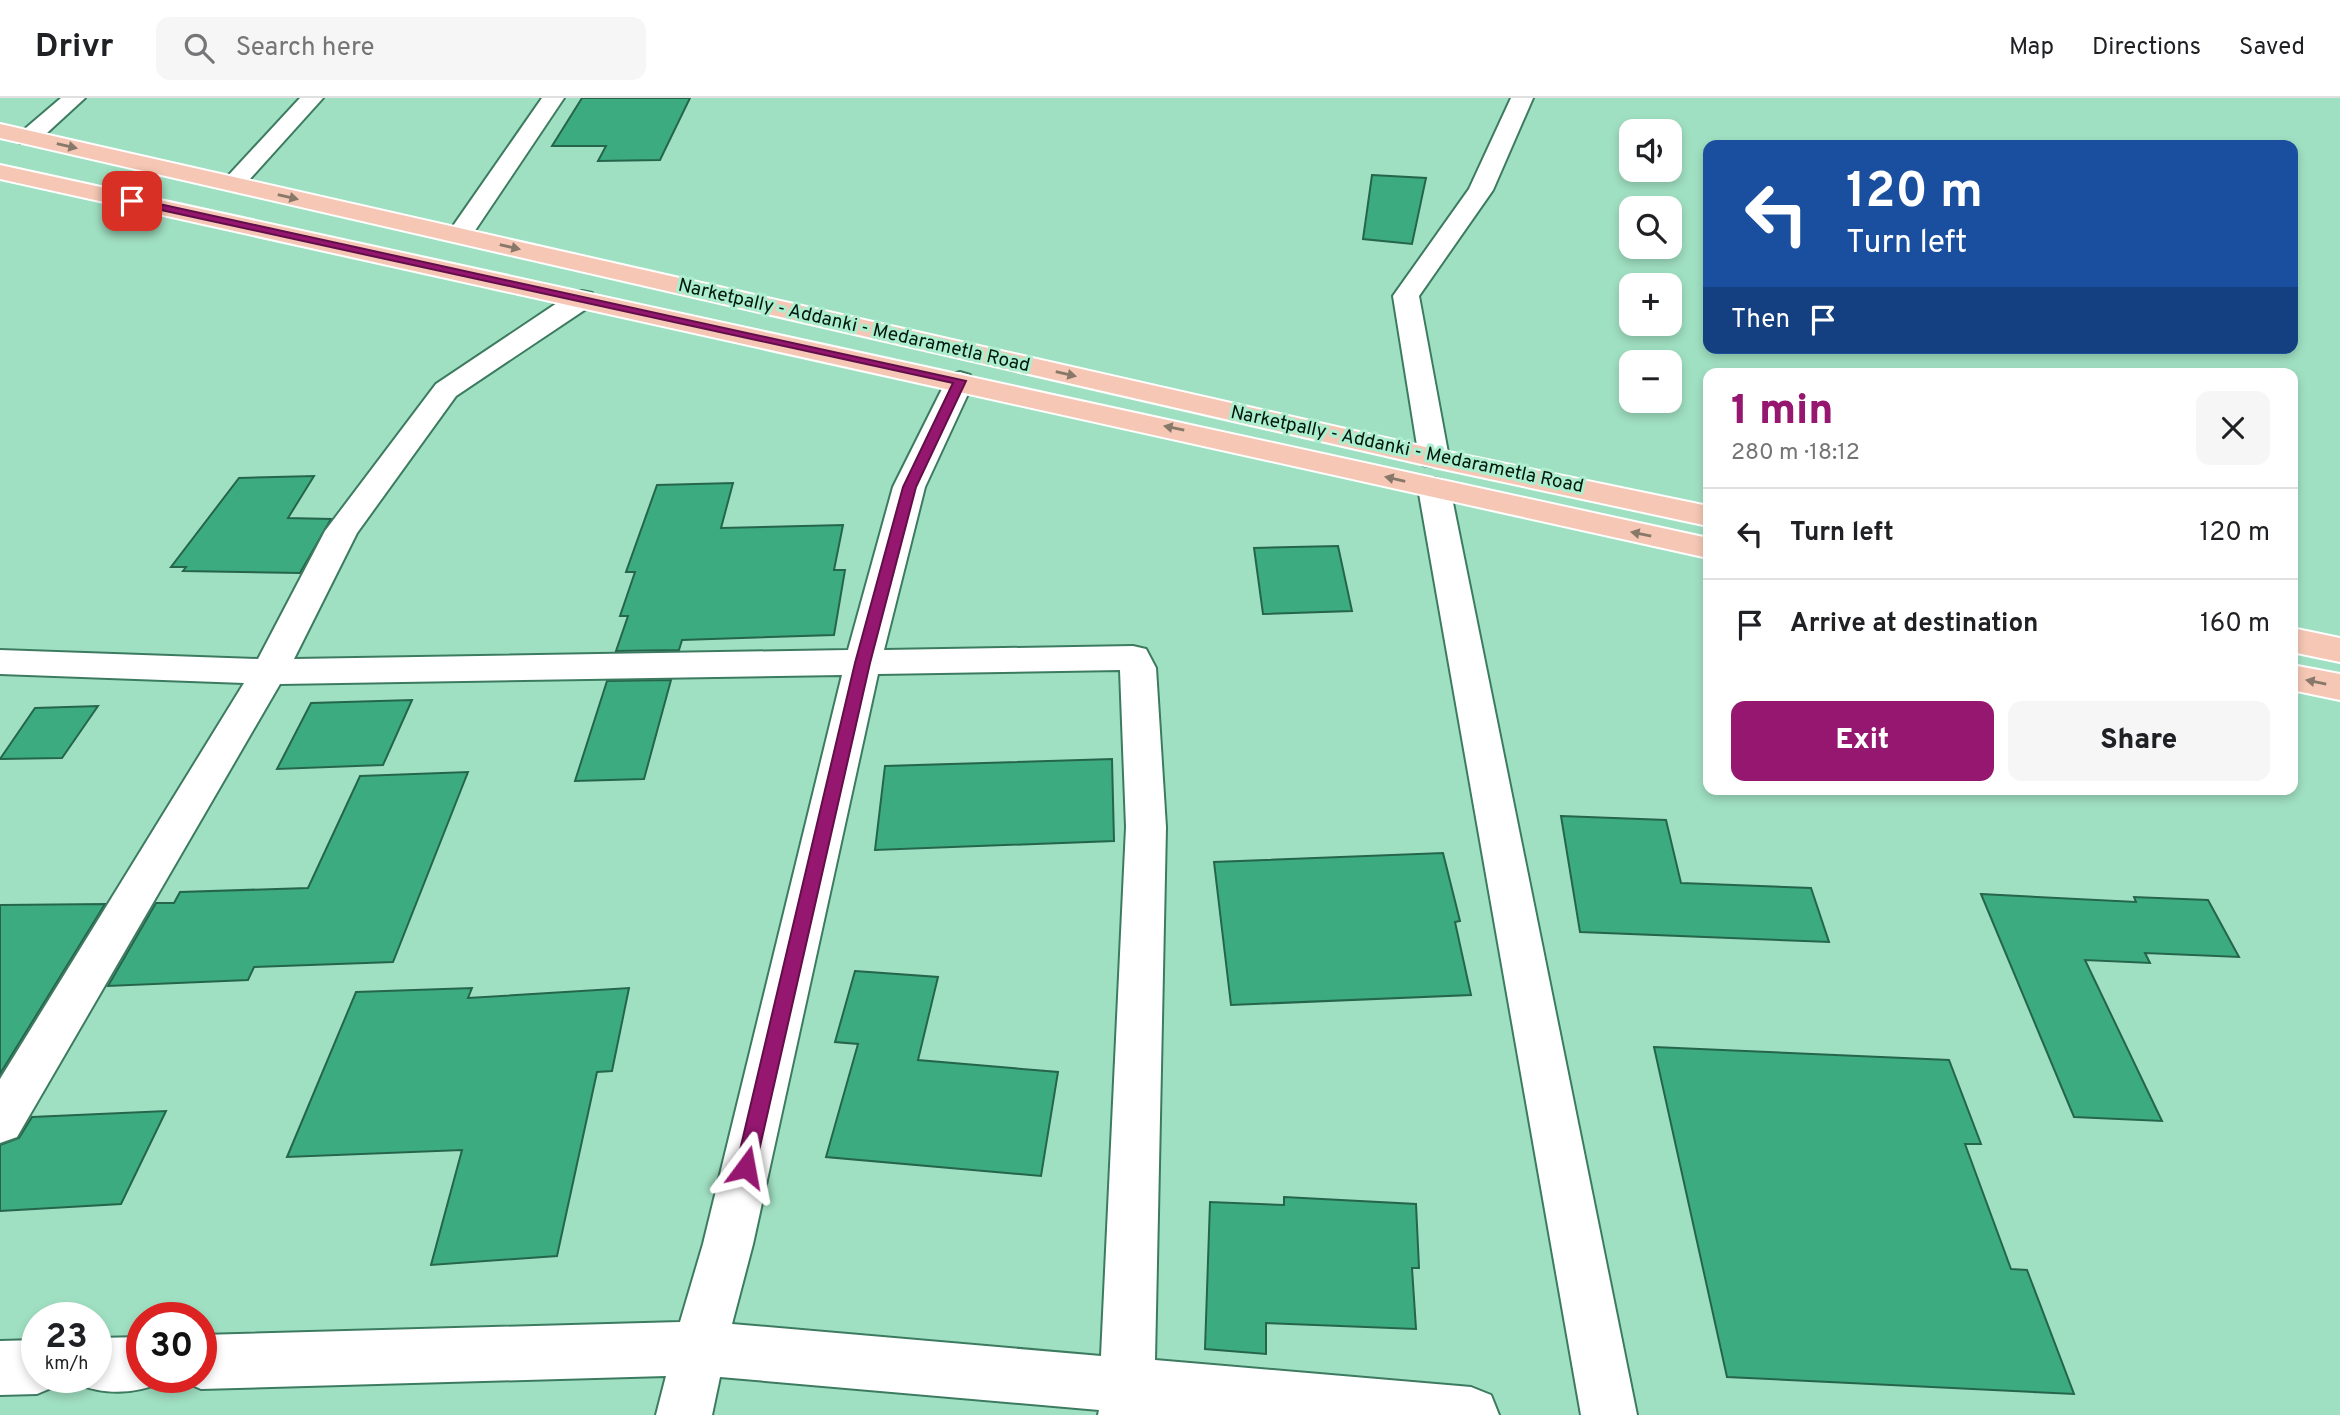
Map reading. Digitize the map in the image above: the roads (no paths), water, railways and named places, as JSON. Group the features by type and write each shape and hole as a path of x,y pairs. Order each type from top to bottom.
{"highway":[{"name":"Narketpally - Addanki - Medarametla Road","path":"0,131 458,236 1434,473 1703,547"},
{"name":"Narketpally - Addanki - Medarametla Road","path":"0,172 960,381 1434,473 1703,515"},
{"path":"2298,641 2340,650"},
{"path":"2298,678 2340,687"}],"street":[{"path":"28,138 74,98"},
{"path":"233,184 312,98"},
{"path":"458,236 553,98"},
{"path":"1522,98 1481,190 1406,296 1434,473 1609,1415"},
{"path":"0,1122 269,672 341,531 446,390 582,299"},
{"path":"684,1415 699,1348 728,1244 863,663 909,487 960,381"},
{"path":"0,662 269,672 863,663 1121,656 1133,658 1138,668 1146,827 1126,1400"},
{"path":"217,1362 699,1348 1126,1400 1471,1415"},
{"path":"0,1367 21,1367"}]}
